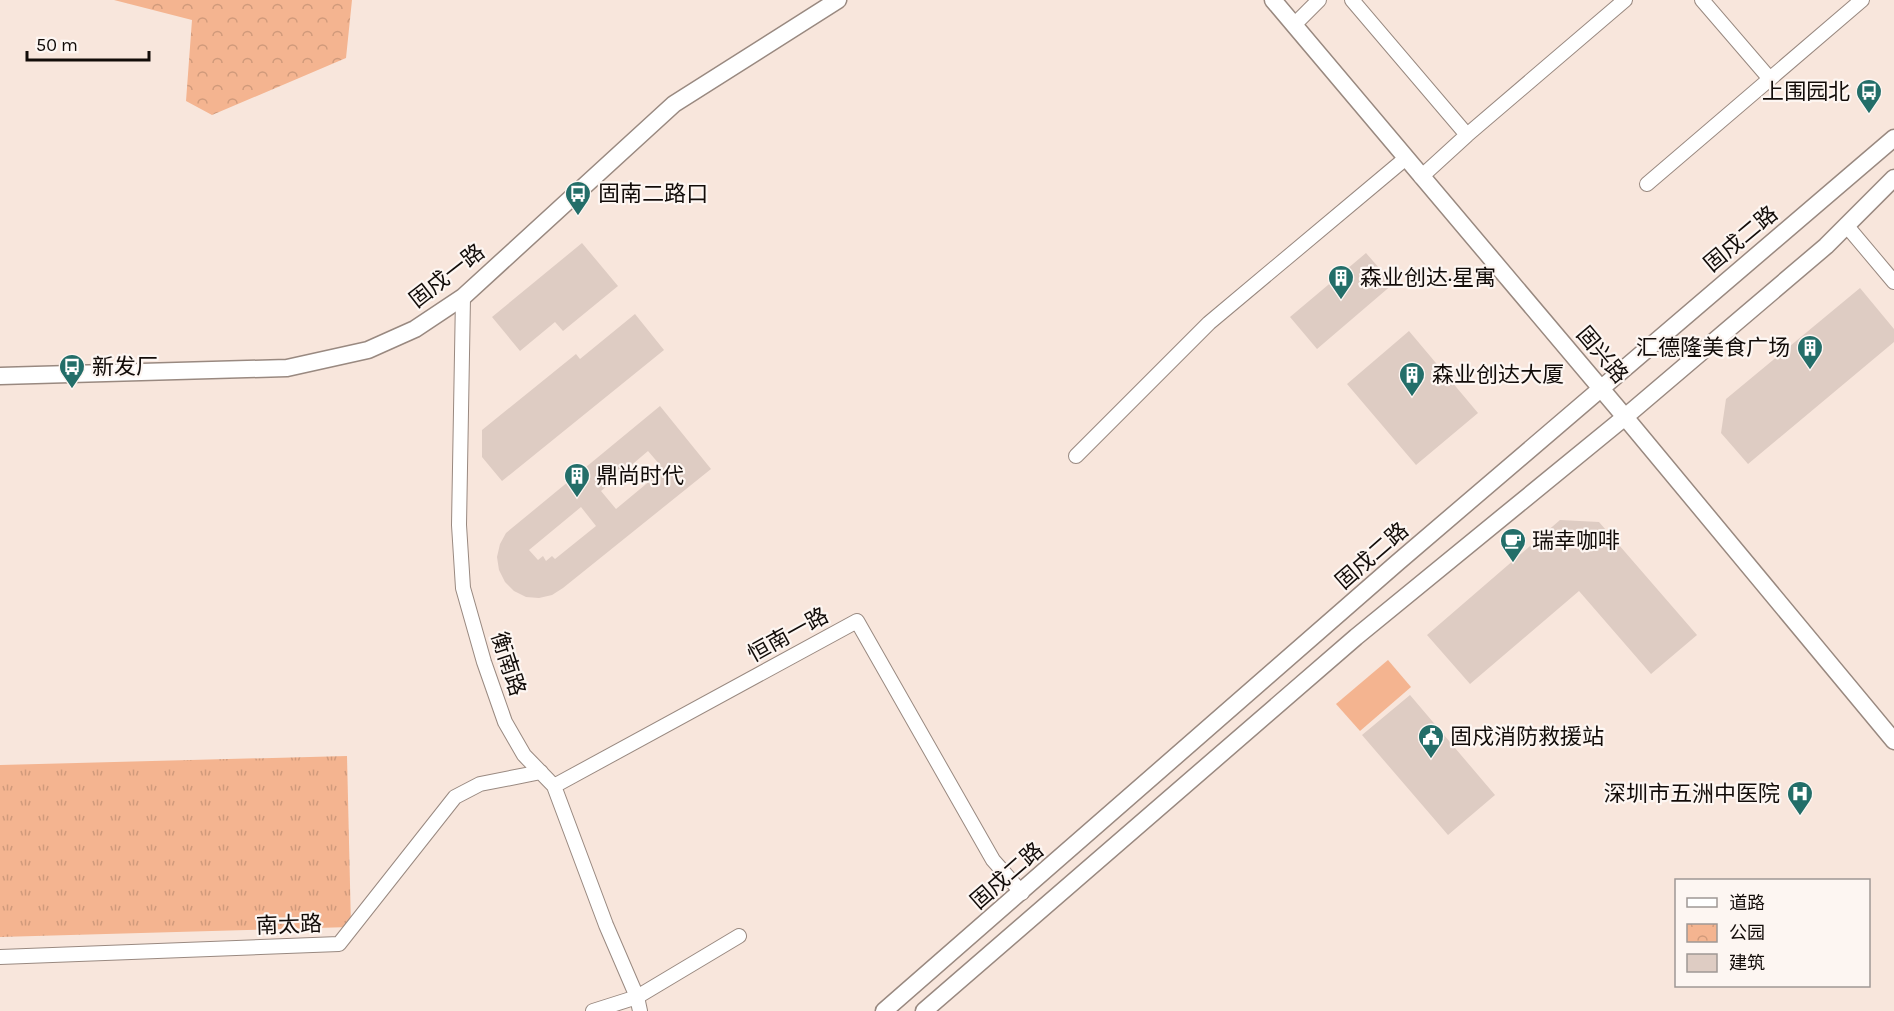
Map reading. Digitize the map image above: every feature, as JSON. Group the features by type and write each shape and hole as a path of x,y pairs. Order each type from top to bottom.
{"street":[{"name":"固戍一路","path":"0,376 287,368 368,350 415,329 463,297 674,104 838,0"},
{"name":"固兴路","path":"1273,0 1625,417 1894,741"},
{"path":"1294,25 1320,0"},
{"path":"1352,0 1467,135"},
{"path":"1421,177 1625,0"},
{"path":"1702,0 1770,79"},
{"path":"1647,184 1862,0"},
{"name":"固戍二路","path":"884,1011 1600,388 1894,138"},
{"path":"1076,456 1209,323 1406,158"},
{"path":"924,1011 1356,637 1625,417 1826,246 1894,178"},
{"path":"1846,225 1894,282"},
{"name":"衡南路","path":"463,297 459,525 463,588 484,662 505,722 524,755 554,786 606,925 637,997 640,1011"},
{"name":"恒南一路","path":"554,786 857,621 993,860 1022,892"},
{"name":"南太路","path":"0,957 339,944 455,797 480,784 541,772"},
{"path":"593,1011 637,997 739,936"}],"green space":[{"path":"114,0 352,0 346,58 212,115 186,101 192,20"},
{"path":"1388,660 1411,687 1360,731 1336,704"},
{"path":"347,756 351,927 0,937 0,765"}],"building":[{"path":"582,243 618,286 563,331 555,322 520,351 492,317"},
{"name":"森业创达·星寓","path":"1366,253 1393,284 1317,349 1290,317"},
{"name":"汇德隆美食广场","path":"1860,288 1894,329 1894,342 1748,464 1721,433 1726,399"},
{"path":"635,314 664,350 502,481 482,457 482,430 576,354 580,359"},
{"name":"森业创达大厦","path":"1409,331 1478,413 1416,465 1347,384"},
{"name":"鼎尚时代","path":"660,406 711,469 552,595 539,598 526,597 514,591 505,582 499,570 497,557 506,533","holes":["648,451 660,465 654,471 657,475 616,509 601,491","581,507 596,526 555,559 552,556 546,561 543,556 538,560 529,550"]},
{"path":"1560,520 1599,522 1697,635 1651,674 1579,591 1470,684 1427,635"},
{"path":"1410,695 1495,795 1448,835 1362,735"}],"place":[{"name":"上围园北","path":"1869,115"},
{"name":"固南二路口","path":"578,217"},
{"name":"森业创达·星寓","path":"1341,301"},
{"name":"汇德隆美食广场","path":"1810,371"},
{"name":"新发厂","path":"72,390"},
{"name":"森业创达大厦","path":"1412,398"},
{"name":"鼎尚时代","path":"577,499"},
{"name":"瑞幸咖啡","path":"1513,564"},
{"name":"固戍消防救援站","path":"1431,760"},
{"name":"深圳市五洲中医院","path":"1800,817"}]}
